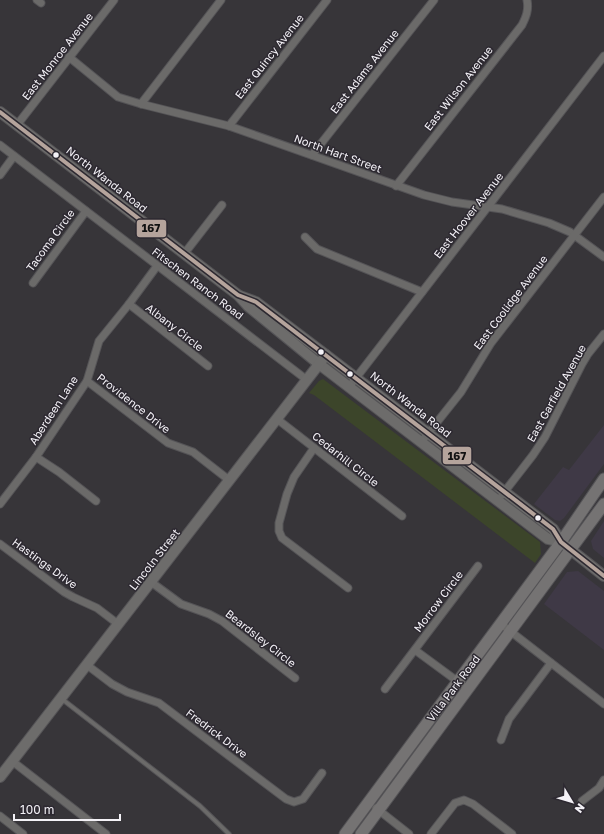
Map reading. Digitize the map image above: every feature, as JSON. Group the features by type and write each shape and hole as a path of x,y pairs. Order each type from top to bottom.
{"main road":[{"name":"Villa Park Road","path":"346,834 561,542 604,479"},
{"name":"Villa Park Road","path":"361,834 571,551 604,504"}],"street":[{"name":"East Monroe Avenue","path":"17,125 114,0"},
{"path":"140,104 221,0"},
{"name":"East Quincy Avenue","path":"229,126 327,0"},
{"name":"East Adams Avenue","path":"312,155 434,0"},
{"name":"East Wilson Avenue","path":"396,186 522,25 528,7 527,0"},
{"name":"East Hoover Avenue","path":"349,387 604,56"},
{"name":"North Hart Street","path":"69,57 118,97 140,104 229,126 396,186 452,202 502,209 536,218 562,228 604,257"},
{"name":"North Wanda Road","path":"0,112 238,295 248,306 349,387 422,441 502,496"},
{"name":"Fitschen Ranch Road","path":"0,145 307,380"},
{"path":"0,175 14,156"},
{"name":"East Coolidge Avenue","path":"422,441 464,386 491,343 604,197"},
{"path":"184,254 222,205"},
{"name":"Tacoma Circle","path":"33,283 86,211"},
{"path":"305,237 317,249 422,292"},
{"name":"Aberdeen Lane","path":"0,504 36,457 87,381 99,341 157,266"},
{"name":"North Wanda Road","path":"238,295 256,302 428,433 502,496 548,539 561,542 604,576"},
{"name":"Albany Circle","path":"129,304 208,366"},
{"name":"East Garfield Avenue","path":"502,496 545,438 582,364 604,334"},
{"name":"Lincoln Street","path":"0,777 326,355"},
{"name":"Providence Drive","path":"87,381 168,443 193,452 229,480"},
{"name":"Cedarhill Circle","path":"277,419 402,516"},
{"path":"314,448 294,477 287,494 279,522 279,531 282,538 348,588"},
{"path":"36,457 59,472 96,501"},
{"name":"Hastings Drive","path":"0,544 64,592 73,598 97,608 118,624"},
{"name":"Morrow Circle","path":"385,689 478,566"},
{"name":"Beardsley Circle","path":"151,582 181,604 209,614 222,621 295,678"},
{"path":"501,624 604,704"},
{"path":"415,650 468,689"},
{"path":"501,740 509,719 551,663"},
{"name":"Fredrick Drive","path":"87,665 112,684 127,692 159,703 286,799 294,802 303,799 322,773"},
{"path":"12,761 106,834"},
{"path":"582,801 599,788 604,780"},
{"path":"431,834 455,803 464,800 473,804 512,834"},
{"path":"369,802 409,834"},
{"path":"0,816 23,834"}],"lane":[{"path":"61,698 200,806 229,834"}],"shaded area":[{"path":"604,425 604,464 564,518 560,521 555,520 534,504 563,467 569,470"},
{"path":"604,521 604,558 593,549 591,541"},
{"path":"578,571 604,591 604,650 544,604 567,572"}],"green space":[{"path":"323,379 540,542 541,554 535,563 314,395 309,393 319,381"}],"transit line":[{"name":"167","path":"0,112 238,295 256,302 553,529 561,542 604,576"}]}
